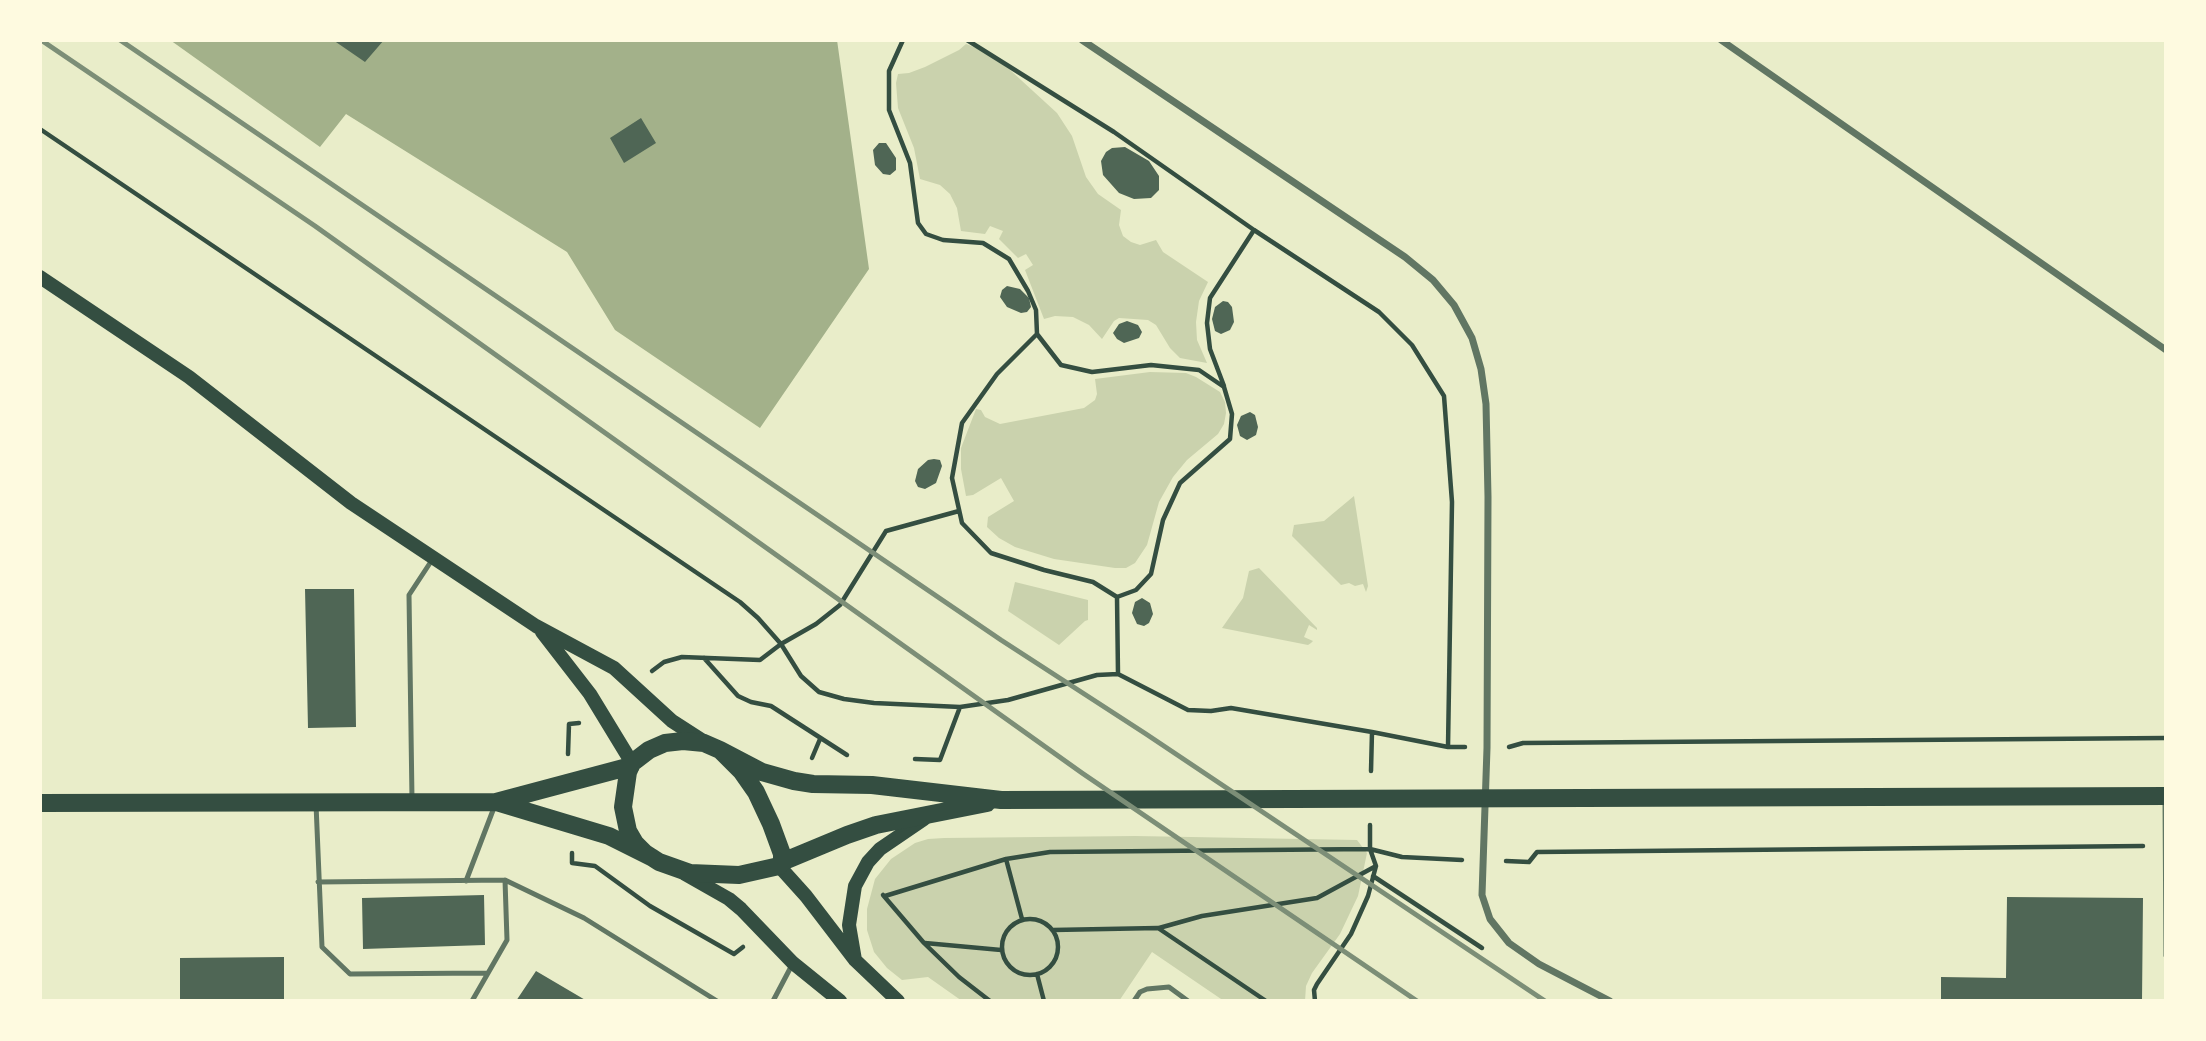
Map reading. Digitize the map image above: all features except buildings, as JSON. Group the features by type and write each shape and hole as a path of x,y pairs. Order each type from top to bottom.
{"main road":[{"path":"40,277 189,377 351,503 536,626 614,668 671,721 762,772 794,781 872,785 1001,800 2165,796"},
{"path":"536,626 586,688 632,765 622,797 626,823 635,843 653,858"},
{"path":"496,803 632,765 649,750 665,743 692,742 717,749 742,772 756,792 776,836 782,854 780,864"},
{"path":"676,869 728,875 751,873 780,864 862,829 1001,800"},
{"path":"40,803 496,803 609,836 729,899 793,963 840,1001"},
{"path":"855,960 850,945 849,918 853,894 862,871 891,840 932,814"},
{"path":"780,864 855,960 898,1001"}],"street":[{"path":"1082,40 1405,257 1433,280 1454,306 1472,338 1481,369 1486,404 1487,748 1483,901 1490,919 1501,935 1519,951 1610,1001"},
{"path":"1721,40 2166,350"}],"lane":[{"path":"412,802 409,596 434,558"},
{"path":"2165,796 2166,956"},
{"path":"316,802 322,947 350,974 487,972"},
{"path":"466,881 496,803"},
{"path":"318,882 505,880 584,918 717,1001"},
{"path":"472,1001 507,940 505,880"},
{"path":"773,1001 793,963"},
{"path":"1134,1001 1140,992 1147,989 1169,987 1188,1001"}],"path":[{"path":"903,40 889,71 889,110 910,163 918,223 926,234 943,240 983,243 1009,259 1036,310 1037,334 1061,365 1093,372 1151,365 1199,370 1224,387"},
{"path":"967,40 1115,132 1254,230 1379,312 1412,345 1444,396 1452,502 1448,747"},
{"path":"40,129 740,602 780,644 801,676 819,692 830,696 904,705 960,707 1008,700 1097,675 1118,674 1188,710 1231,708 1448,747 1512,747 1523,743 2166,738"},
{"path":"1117,597 1136,590 1151,574 1163,520 1180,483 1230,439 1232,414 1210,349 1207,323 1210,298 1254,230"},
{"path":"1037,334 997,374 962,423 952,478 962,523 991,553 1093,582 1117,597"},
{"path":"780,644 816,624 840,605 886,531 959,511"},
{"path":"1117,597 1118,674"},
{"path":"704,657 738,696 771,706 820,739 855,758"},
{"path":"914,759 940,760 960,707"},
{"path":"1315,1001 1314,990 1317,984 1351,934 1361,914 1376,866 1370,849 1372,732"},
{"path":"885,896 1006,859 1050,852 1370,849 1402,857 1529,862 1537,852 2165,846"},
{"path":"1006,859 1022,919"},
{"path":"1053,930 1158,928 1202,916 1317,898 1376,866"},
{"path":"1373,876 1484,950"},
{"path":"1022,919 1036,919 1053,930 1058,943 1056,956 1049,968 1037,974 1025,974 1013,970 1005,961 1001,950 1006,931 1022,919"},
{"path":"1158,928 1266,1001"},
{"path":"924,943 1001,950"},
{"path":"1037,974 1044,1001"}],"shaded area":[{"path":"170,40 837,40 869,269 760,428 615,330 567,252 346,114 320,147"},
{"path":"966,44 979,49 1009,69 1057,113 1072,136 1086,177 1098,194 1121,210 1119,225 1123,236 1140,245 1156,240 1163,252 1208,282 1199,301 1196,322 1197,340 1207,363 1180,358 1170,348 1156,325 1148,320 1119,318 1102,339 1089,325 1073,317 1055,316 1044,319 1025,270 1033,265 1026,254 1018,258 999,239 1003,231 990,226 985,234 961,231 957,208 950,194 940,185 920,179 914,148 898,108 898,74 925,67"},
{"path":"1150,372 1186,373 1196,377 1220,392 1226,413 1218,434 1187,460 1173,477 1159,502 1147,545 1135,563 1126,568 1115,568 1054,559 1015,547 987,527 988,517 1014,501 1001,478 973,495 966,496 961,469 961,448 976,409 1000,424 1084,408 1095,400 1095,379"},
{"path":"1354,496 1368,586 1366,592 1363,584 1341,585 1292,536 1294,525 1324,521"},
{"path":"1259,568 1317,628 1309,625 1304,637 1313,641 1308,645 1222,628 1243,598 1249,571"},
{"path":"1015,582 1088,600 1088,620 1059,645 1008,611"},
{"path":"1135,836 1357,840 1367,853 1358,896 1340,934 1312,973 1306,986 1305,1001 1224,1001 1152,952 1119,1001 962,1001 928,977 902,980 887,968 874,952 867,930 867,909 875,879 891,859 915,843 944,838"}],"railway":[{"path":"41,40 315,226 1082,773 1417,1001"},
{"path":"120,40 1001,640 1545,1001"}]}
